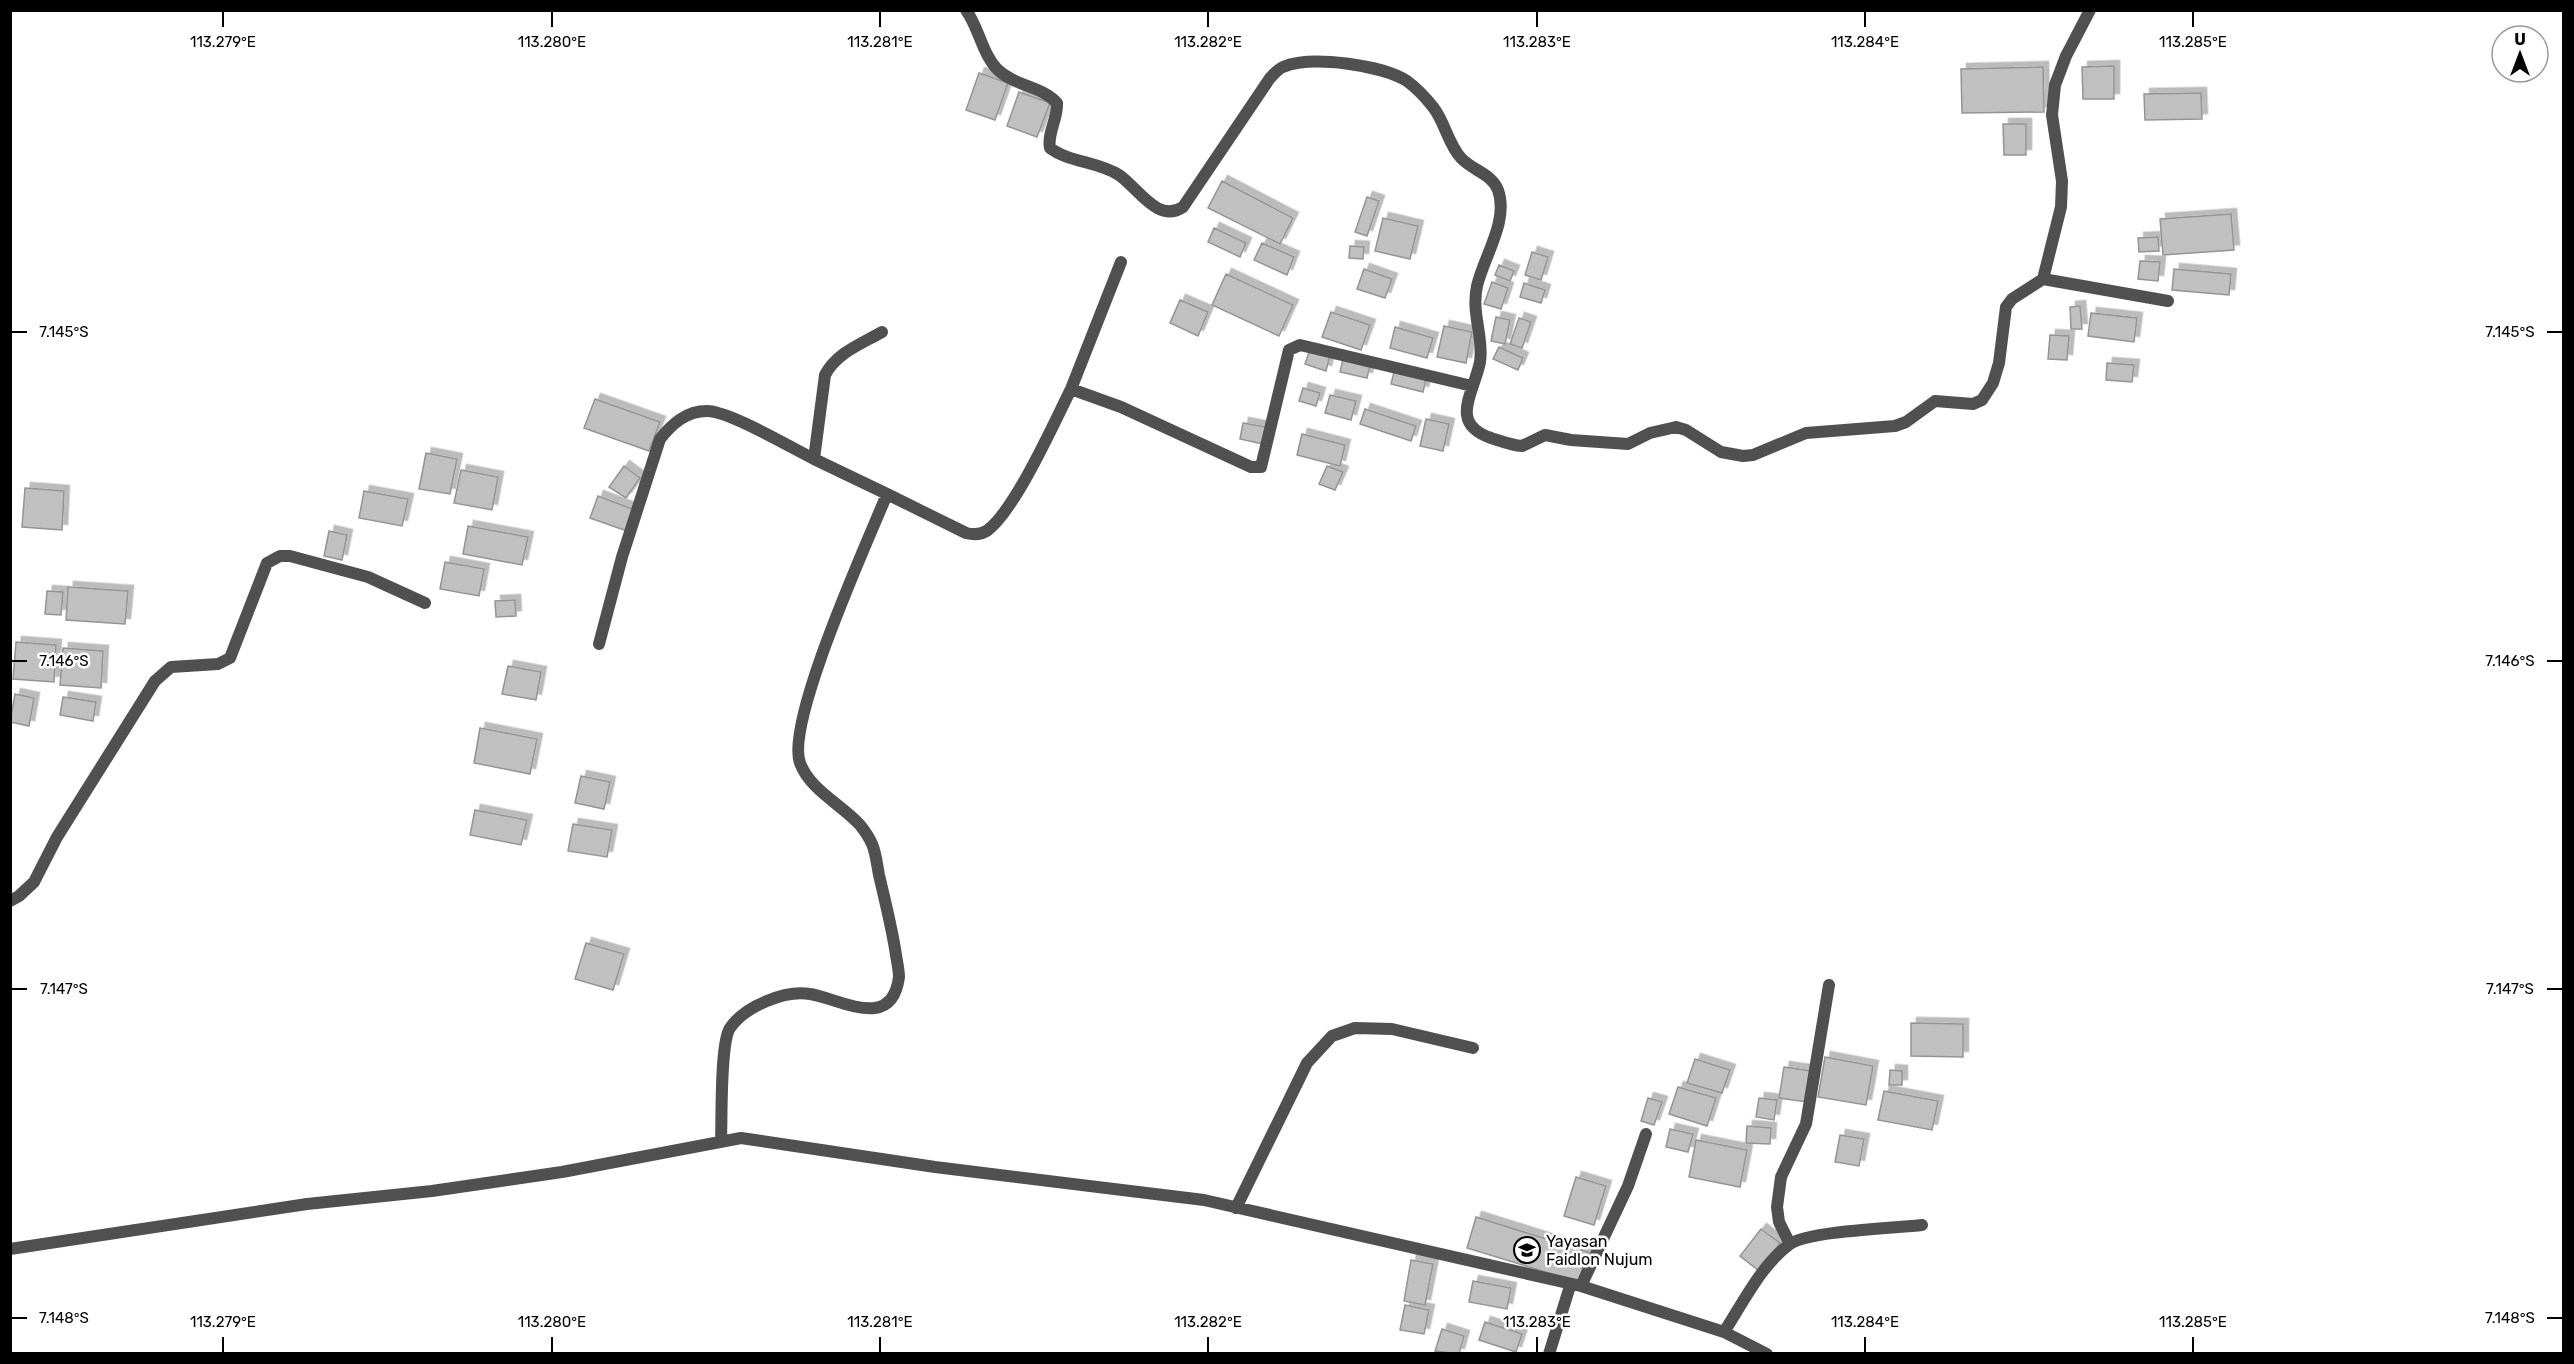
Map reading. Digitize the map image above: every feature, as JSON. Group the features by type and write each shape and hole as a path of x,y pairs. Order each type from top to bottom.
{"street":[{"path":"966,10 974,21 987,54 996,68 1026,87 1051,96 1057,103 1055,123 1049,144 1052,150 1117,174 1154,208 1166,212 1177,212 1183,207 1270,78 1281,68 1296,63 1317,62 1362,65 1406,81 1433,107 1459,157 1493,181 1498,191 1500,207 1497,230 1476,294 1475,318 1481,352 1467,411 1472,428 1481,435 1511,445 1526,446 1545,435 1623,445 1639,440 1650,433 1676,427 1686,430 1721,452 1753,455 1806,433 1896,426 1906,422 1935,401 1978,403 1993,383 1999,363 2006,307 2012,299 2043,279 2168,301"},
{"path":"2043,279 2061,207 2062,181 2052,115 2055,85 2066,56 2090,10"},
{"path":"598,644 622,557 660,439 672,424 686,416 705,411 722,414 966,533 978,534 986,531 1012,500 1071,389 1121,262"},
{"path":"814,459 825,375 835,359 882,332"},
{"path":"1071,389 1121,407 1255,468 1263,463 1289,350 1294,346 1300,345 1472,386"},
{"path":"721,1140 725,1048 730,1028 758,1005 778,996 809,993 865,1010 875,1009 887,1002 894,993 899,976 892,929 872,844 862,827 812,783 800,762 798,735 823,653 887,494"},
{"path":"10,901 34,882 57,837 155,681 171,667 218,664 230,658 267,563 280,556 290,556 368,577 425,603"},
{"path":"1790,1244 1779,1222 1778,1194 1781,1177 1806,1124 1830,985"},
{"path":"1236,1208 1307,1063 1332,1036 1355,1028 1392,1029 1473,1048"},
{"path":"1549,1353 1576,1286 1628,1186 1646,1134"},
{"path":"10,1249 307,1204 432,1191 562,1172 741,1138 935,1167 1204,1200 1576,1286 1724,1332 1767,1353"},
{"path":"1724,1332 1754,1285 1790,1244 1810,1236 1922,1225"}],"building":[{"path":"2114,66 2114,99 2083,99 2082,67"},
{"path":"2043,67 2044,112 1962,113 1961,69"},
{"path":"979,73 1008,83 995,120 966,110"},
{"path":"1019,92 1050,103 1037,137 1007,126"},
{"path":"2201,93 2202,119 2145,120 2144,94"},
{"path":"2003,124 2026,124 2026,155 2004,155"},
{"path":"1222,181 1293,218 1280,244 1208,208"},
{"path":"1367,197 1379,201 1367,236 1355,232"},
{"path":"2231,214 2234,250 2163,255 2160,219"},
{"path":"1383,218 1418,226 1410,259 1375,251"},
{"path":"1214,228 1246,243 1240,257 1208,242"},
{"path":"2158,237 2159,251 2139,252 2138,238"},
{"path":"1262,243 1294,257 1287,275 1254,260"},
{"path":"1350,246 1364,247 1363,259 1349,258"},
{"path":"1532,252 1548,257 1541,280 1525,275"},
{"path":"2140,261 2160,262 2158,281 2138,279"},
{"path":"1499,265 1514,271 1510,281 1495,275"},
{"path":"1364,269 1392,279 1385,298 1357,289"},
{"path":"2174,269 2231,274 2229,295 2172,290"},
{"path":"1226,274 1293,305 1279,336 1212,305"},
{"path":"1492,282 1508,288 1501,309 1484,304"},
{"path":"1524,283 1545,290 1541,303 1520,297"},
{"path":"1180,300 1208,312 1198,336 1170,323"},
{"path":"2080,306 2082,329 2071,329 2070,307"},
{"path":"1331,312 1370,325 1361,350 1322,337"},
{"path":"2091,313 2137,318 2134,342 2088,336"},
{"path":"1496,317 1510,320 1505,344 1491,341"},
{"path":"1519,318 1531,322 1522,348 1510,344"},
{"path":"1444,326 1472,332 1466,363 1437,357"},
{"path":"1395,327 1433,338 1427,358 1390,348"},
{"path":"2050,335 2069,336 2067,360 2048,359"},
{"path":"1499,347 1523,358 1518,370 1493,359"},
{"path":"1310,349 1330,355 1326,371 1305,364"},
{"path":"1343,359 1370,365 1367,378 1340,372"},
{"path":"2107,363 2134,365 2132,382 2106,380"},
{"path":"1394,372 1426,379 1423,392 1391,384"},
{"path":"1303,388 1320,393 1316,406 1299,401"},
{"path":"1330,395 1356,401 1351,420 1325,413"},
{"path":"595,399 660,422 649,451 584,428"},
{"path":"1365,409 1416,426 1411,441 1360,424"},
{"path":"1426,419 1449,424 1443,451 1420,446"},
{"path":"1243,423 1266,427 1263,444 1240,439"},
{"path":"1302,434 1345,445 1340,466 1297,455"},
{"path":"426,453 457,459 450,494 419,489"},
{"path":"624,466 640,478 626,498 609,487"},
{"path":"1327,466 1343,472 1335,490 1319,484"},
{"path":"461,470 498,477 492,510 454,503"},
{"path":"25,488 64,491 62,530 22,527"},
{"path":"364,491 408,499 402,526 359,518"},
{"path":"598,496 635,510 627,531 590,518"},
{"path":"468,526 528,537 522,565 463,554"},
{"path":"329,531 347,535 342,560 324,556"},
{"path":"445,562 484,569 479,596 440,589"},
{"path":"68,587 128,591 125,624 66,620"},
{"path":"47,591 63,592 61,615 45,614"},
{"path":"515,600 516,616 496,617 495,601"},
{"path":"16,642 56,645 54,682 13,679"},
{"path":"63,648 103,651 101,688 60,685"},
{"path":"508,666 541,672 536,700 502,694"},
{"path":"15,694 34,698 29,726 10,722"},
{"path":"63,697 96,702 93,721 60,715"},
{"path":"480,728 537,739 530,774 474,763"},
{"path":"581,776 610,782 604,809 575,803"},
{"path":"475,810 527,820 521,845 470,835"},
{"path":"573,824 612,830 607,857 568,851"},
{"path":"586,943 624,954 613,990 575,979"},
{"path":"1911,1023 1963,1024 1963,1057 1911,1056"},
{"path":"1825,1057 1873,1066 1866,1105 1818,1097"},
{"path":"1695,1059 1730,1070 1722,1093 1687,1083"},
{"path":"1784,1067 1811,1071 1807,1102 1779,1098"},
{"path":"1890,1070 1902,1071 1902,1085 1889,1085"},
{"path":"1678,1087 1716,1098 1707,1126 1669,1114"},
{"path":"1884,1091 1938,1101 1932,1130 1878,1120"},
{"path":"1648,1098 1662,1102 1654,1125 1641,1121"},
{"path":"1759,1098 1777,1100 1774,1120 1756,1117"},
{"path":"1747,1126 1771,1128 1770,1144 1746,1143"},
{"path":"1670,1129 1693,1134 1688,1152 1666,1147"},
{"path":"1840,1135 1864,1139 1859,1166 1835,1162"},
{"path":"1696,1140 1747,1150 1740,1187 1689,1177"},
{"path":"1576,1177 1606,1186 1594,1225 1564,1216"},
{"name":"Yayasan Faidlon Nujum","path":"1476,1217 1588,1252 1578,1282 1467,1248"},
{"path":"1761,1229 1780,1243 1759,1271 1740,1256"},
{"path":"1411,1260 1433,1264 1425,1305 1404,1301"},
{"path":"1473,1281 1511,1288 1507,1309 1469,1302"},
{"path":"1405,1305 1429,1310 1424,1334 1400,1330"},
{"path":"1485,1322 1522,1334 1516,1352 1479,1340"},
{"path":"1442,1329 1464,1336 1459,1354 1435,1351"}],"place":[{"name":"Yayasan Faidlon Nujum","path":"1527,1250"}]}
